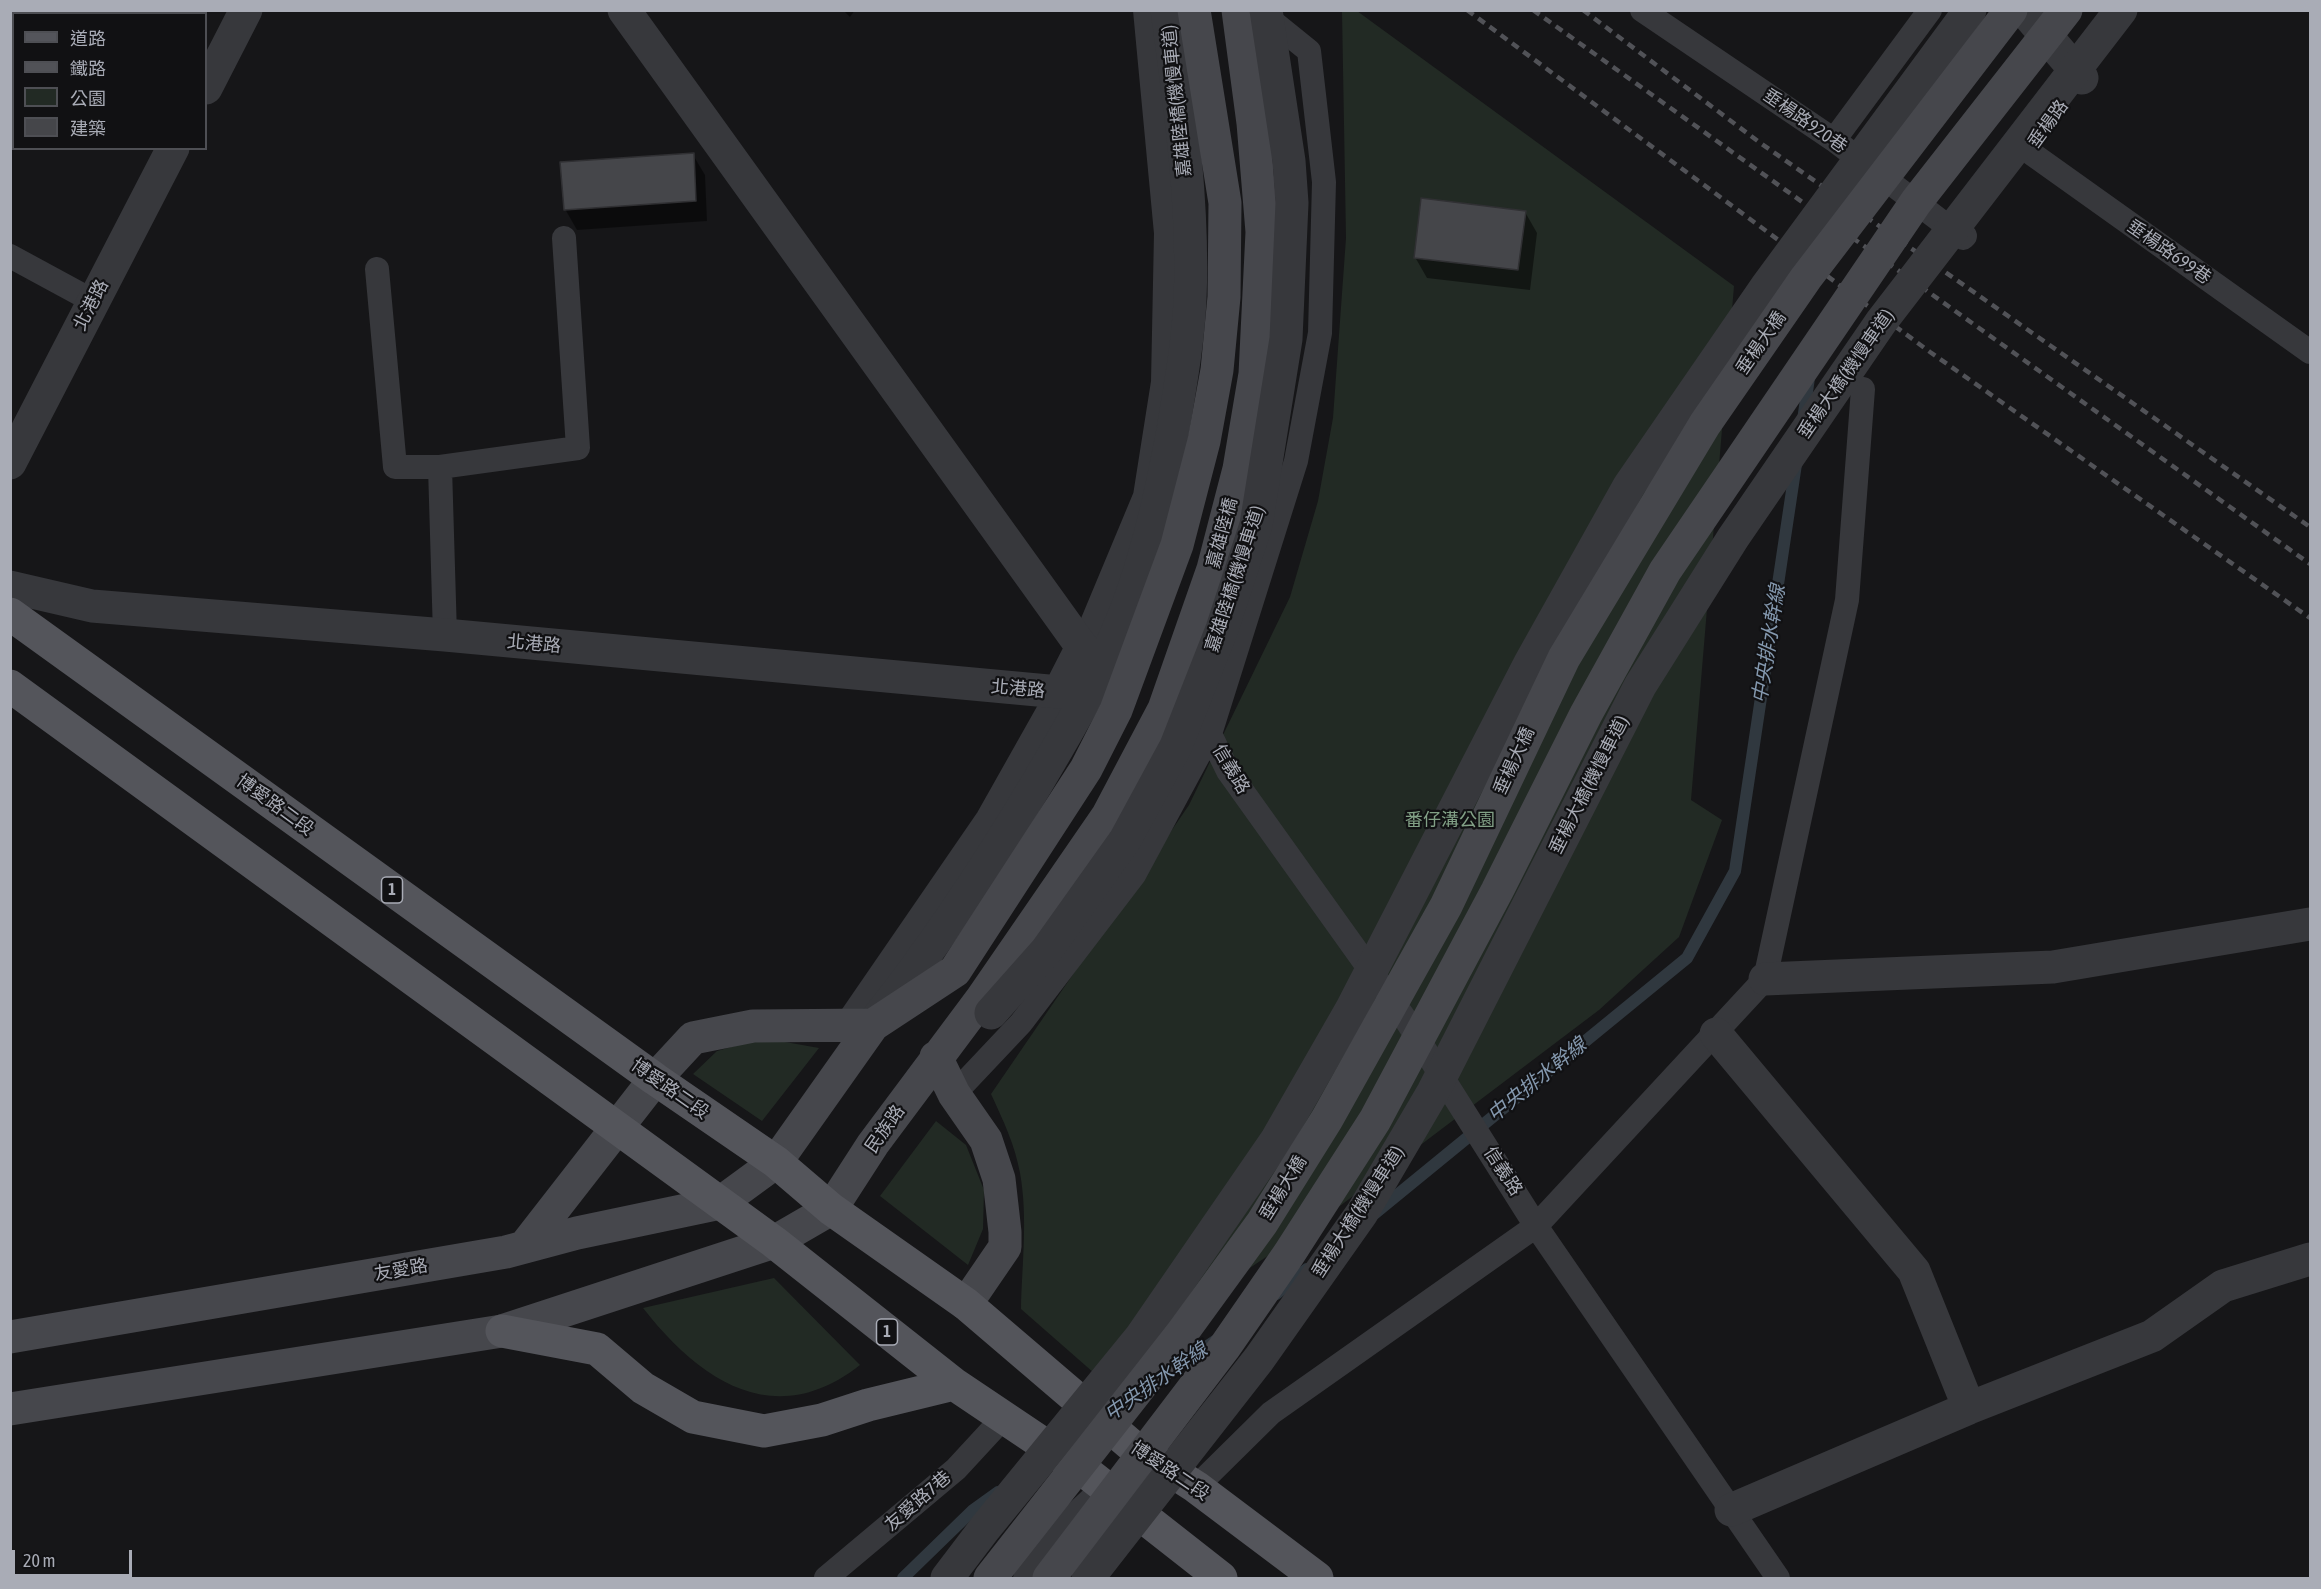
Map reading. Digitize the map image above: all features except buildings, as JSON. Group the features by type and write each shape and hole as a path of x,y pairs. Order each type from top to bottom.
{"main road":[{"path":"525,1246 656,1079 693,1038 753,1026 859,1025 955,971 1086,770 1116,710 1177,544 1204,441 1217,370 1224,297 1225,203 1194,10"},
{"name":"嘉雄陸橋","path":"986,1006 1114,804 1164,709 1216,558 1239,469 1255,374 1262,232 1253,123 1238,10"},
{"name":"垂楊大橋","path":"990,1578 1182,1333 1262,1223 1327,1119 1446,906 1564,658 1705,424 1806,278 2011,10"},
{"path":"1049,1578 1224,1348 1289,1254 1375,1120 1497,891 1586,714 1665,571 1916,202 2066,10"},
{"name":"博愛路二段","path":"10,614 656,1079 776,1162 831,1209 966,1304 1072,1397 1131,1445 1196,1487 1317,1578"},
{"name":"1","path":"10,686 774,1242 954,1384 1097,1481 1221,1578"},
{"path":"776,1162 859,1025"},
{"path":"936,1056 954,1094 986,1140 999,1179 1005,1247 966,1304"},
{"name":"民族路","path":"774,1242 831,1209 873,1144 936,1056"},
{"name":"友愛路","path":"10,1337 494,1254 720,1203 776,1162"},
{"path":"10,1410 502,1331 774,1242"},
{"path":"502,1331 597,1349 643,1388 693,1417 764,1431 822,1420 868,1405 954,1384"}],"street":[{"path":"207,86 246,10"},
{"path":"624,10 1082,648 1059,692"},
{"name":"嘉雄陸橋(機慢車道)","path":"859,1025 925,958 1014,823 1075,719 1117,634 1143,557 1161,490 1183,373 1190,279 1191,234 1180,107 1167,10"},
{"name":"嘉雄陸橋(機慢車道)","path":"936,1056 1046,951 1125,840 1176,747 1222,629 1257,525 1286,339 1292,203 1289,161 1266,10"},
{"path":"947,1578 1140,1338 1277,1139 1351,1010 1530,663 1629,486 1766,287 1970,10"},
{"path":"2024,10 2082,78"},
{"name":"垂楊大橋(機慢車道)","path":"1088,1578 1259,1359 1362,1213 1433,1092 1640,686 1732,538 1881,322 2121,10"},
{"name":"北港路","path":"10,463 172,150"},
{"name":"北港路","path":"10,587 92,606 445,635 1059,692"},
{"path":"1766,979 2053,967 2310,924"},
{"path":"1716,1034 1914,1271 1970,1408"},
{"path":"1731,1510 1970,1408 2152,1336 2223,1286 2310,1259"}],"lane":[{"path":"1082,648 1145,496 1164,382 1166,233 1145,10"},
{"path":"954,1094 1021,1023 1134,875 1209,734 1296,461 1320,333 1324,182 1309,51 1258,10"},
{"name":"垂楊路920巷","path":"1642,10 1834,140 1963,238"},
{"path":"1834,140 1930,10"},
{"name":"垂楊路","path":"1963,238 2132,10"},
{"name":"垂楊路699巷","path":"2028,151 2310,352"},
{"path":"377,269 395,466 440,467 578,448 564,238"},
{"path":"10,256 93,301"},
{"path":"1196,1487 1271,1413 1531,1216 1716,1034 1766,979 1847,600 1863,388"},
{"path":"440,467 445,635"},
{"path":"859,1025 988,818 1059,692"},
{"name":"信義路","path":"1209,734 1228,771 1408,1023 1531,1216 1778,1578"},
{"name":"友愛路7巷","path":"826,1578 1013,1423"},
{"path":"1025,1578 1055,1533 1097,1481"}],"green space":[{"name":"番仔溝公園","path":"1342,11 1357,11 1734,286 1691,800 1722,820 1679,937 1599,1010 1324,1218 1094,1373 1021,1309 1024,1224 1022,1190 1012,1143 991,1094 1189,805 1290,597 1318,501 1333,418 1346,238"},
{"path":"763,1038 819,1048 762,1121 693,1074 717,1051"},
{"path":"936,1121 966,1145 984,1190 983,1229 968,1265 880,1196"},
{"path":"774,1278 860,1365 829,1385 798,1395 769,1396 741,1389 714,1376 689,1357 643,1308"}],"waterway":[{"name":"中央排水幹線","path":"1803,420 1809,378"},
{"name":"中央排水幹線","path":"1374,1214 1687,958 1735,871 1796,464"},
{"name":"中央排水幹線","path":"1276,1294 1307,1269"},
{"name":"中央排水幹線","path":"1162,1377 1215,1341"},
{"name":"中央排水幹線","path":"903,1578 973,1510 998,1492"}],"railway":[{"path":"1467,10 1930,352 2310,618"},
{"path":"1533,10 2310,564"},
{"path":"1583,10 1759,142 2310,527"}]}
